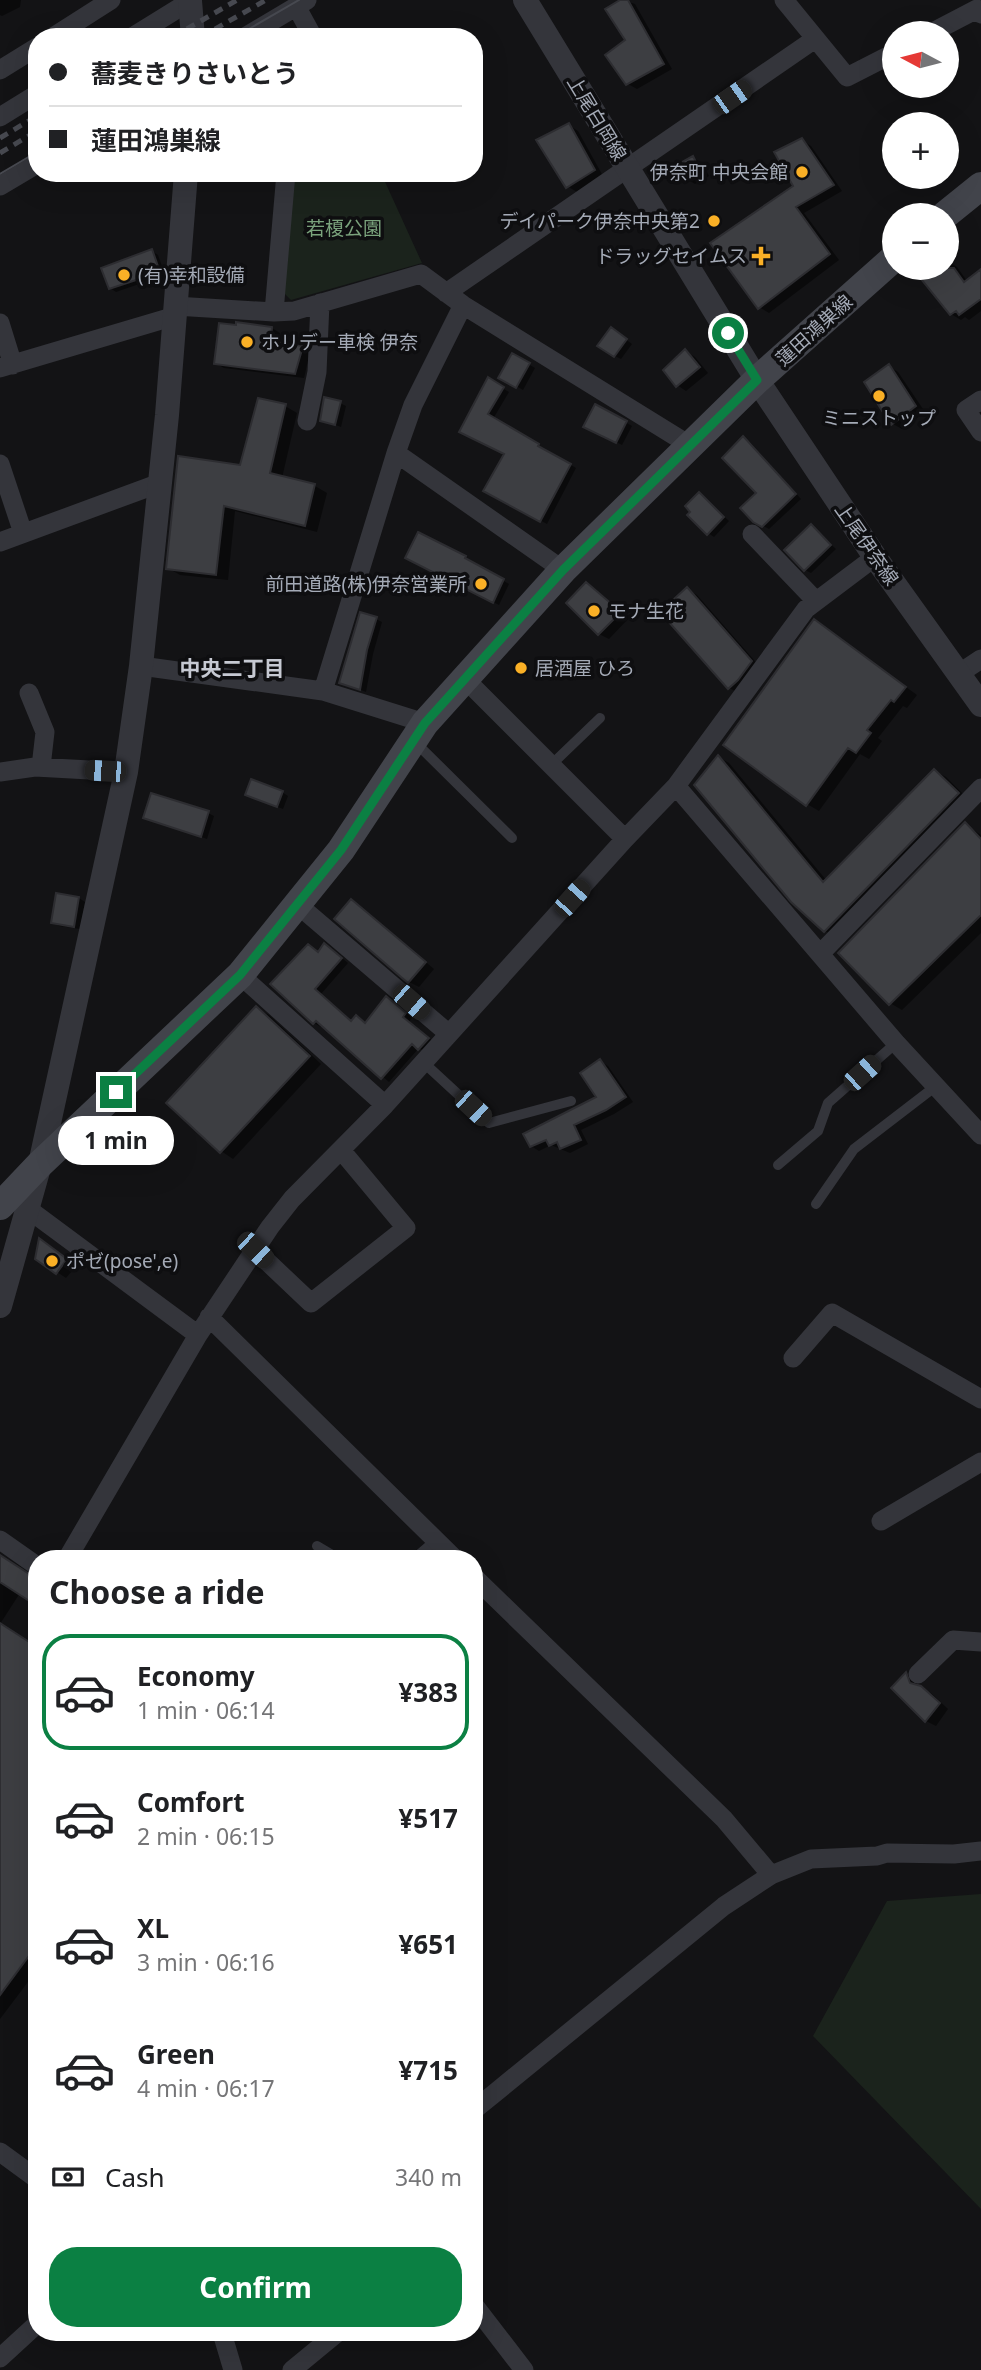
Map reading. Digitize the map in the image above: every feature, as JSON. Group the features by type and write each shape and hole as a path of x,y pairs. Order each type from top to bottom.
{"main road":[{"path":"959,204 981,186"},
{"name":"蓮田鴻巣線","path":"0,1206 40,1164 240,975 341,850 420,733 563,570 757,380 882,269"}],"street":[{"path":"67,28 111,0"},
{"path":"146,28 191,0 193,28"},
{"name":"上尾白岡線","path":"525,0 757,380"},
{"path":"784,0 847,77 882,58"},
{"path":"260,28 302,3 310,28"},
{"path":"954,21 977,9 981,14"},
{"path":"446,293 815,39"},
{"path":"0,70 28,53"},
{"path":"0,117 28,100"},
{"path":"0,186 28,169"},
{"path":"0,1306 40,1164 126,772 141,666 160,483 185,182"},
{"path":"274,312 285,182"},
{"path":"0,323 7,366 175,311 294,311 421,274 463,305 691,446"},
{"path":"307,421 317,372 320,303"},
{"path":"323,691 413,405 463,305"},
{"name":"上尾伊奈線","path":"757,380 875,557 981,705"},
{"path":"981,400 966,410 981,432"},
{"path":"396,453 563,570"},
{"path":"0,464 23,533"},
{"path":"0,542 160,483"},
{"path":"752,534 816,601"},
{"path":"75,1550 209,1317 292,1199 424,1062 676,786 806,609 875,557"},
{"path":"960,673 981,659"},
{"path":"141,666 323,691 420,733"},
{"path":"466,680 625,839"},
{"path":"29,693 45,732 41,767"},
{"path":"0,772 41,767 126,772"},
{"path":"676,786 896,1043 981,1135"},
{"path":"820,954 981,788"},
{"path":"297,904 449,1034"},
{"path":"240,975 384,1105"},
{"path":"255,1250 311,1303 406,1228 341,1150"},
{"path":"28,1209 198,1335"},
{"path":"793,1358 832,1313 981,1398"},
{"path":"209,1317 447,1550"},
{"path":"881,1521 981,1462"},
{"path":"0,1540 28,1560"},
{"path":"483,1586 724,1819 771,1875"},
{"path":"918,1674 953,1640 981,1642"},
{"path":"483,2096 724,1906 771,1875 811,1859 877,1856 887,1853 954,1854 981,1851"},
{"path":"0,2152 28,2172"},
{"path":"483,2317 524,2370"},
{"path":"0,2358 28,2332"},
{"path":"224,2341 233,2370"},
{"path":"292,2370 327,2341"}],"lane":[{"path":"551,765 600,718"},
{"path":"420,733 512,838"},
{"path":"778,1165 818,1131 828,1103 896,1043"},
{"path":"424,1062 489,1123 571,1101"},
{"path":"816,1204 854,1149 936,1086"},
{"path":"424,1550 436,1540"},
{"path":"317,1546 324,1550"}],"green space":[{"name":"若榎公園","path":"292,182 385,182 422,263 291,300 284,293"},
{"path":"981,1894 981,2209 813,2036 887,1901"}],"building":[{"path":"620,0 628,0 664,64 626,85 605,55 625,40 605,9"},
{"path":"569,123 595,170 566,188 536,140"},
{"path":"802,138 834,185 796,207 830,254 758,309 710,243 793,186 774,152"},
{"path":"693,156 700,170 684,179 677,165"},
{"path":"152,249 160,272 109,289 101,268"},
{"path":"981,269 981,299 959,315 956,311 950,315 922,280 959,280 959,275 964,282"},
{"path":"236,322 272,327 271,341 303,346 295,374 214,364 219,323 236,325"},
{"path":"611,327 627,339 614,357 597,346"},
{"path":"685,349 700,367 676,387 663,370"},
{"path":"512,353 530,363 516,388 498,378"},
{"path":"889,364 916,406 891,425 864,382"},
{"path":"488,377 504,387 488,414 571,464 540,522 483,491 504,454 459,432"},
{"path":"324,397 341,401 335,425 320,421"},
{"path":"258,398 286,404 270,473 315,484 305,526 224,506 216,575 166,569 178,456 240,465"},
{"path":"595,404 627,421 616,443 583,427"},
{"path":"743,436 796,494 762,527 740,508 756,493 722,458"},
{"path":"699,492 724,517 707,535 687,515 690,512 685,506"},
{"path":"811,524 831,545 804,571 784,550"},
{"path":"418,532 504,579 493,603 405,558"},
{"path":"586,582 621,612 598,635 566,603"},
{"path":"687,587 752,661 728,689 660,612"},
{"path":"360,612 377,617 367,650 360,690 339,683"},
{"path":"814,619 906,687 894,702 891,700 867,730 871,733 856,753 848,748 806,806 723,745"},
{"path":"718,755 823,882 934,769 959,793 824,932 791,902 694,785"},
{"path":"251,779 283,791 277,807 245,795"},
{"path":"151,793 209,811 201,837 143,818"},
{"path":"965,822 981,839 981,915 889,1005 838,953"},
{"path":"56,893 79,897 74,927 51,923"},
{"path":"351,899 426,962 408,983 334,919"},
{"path":"324,943 342,958 315,989 351,1021 356,1015 365,1023 386,996 406,1013 403,1017 429,1038 418,1050 412,1044 381,1079 316,1021 313,1024 270,984 308,944 318,952"},
{"path":"256,1006 310,1056 220,1153 166,1103"},
{"path":"600,1059 626,1097 574,1125 581,1140 560,1149 557,1142 549,1146 546,1140 530,1147 523,1134 596,1097 580,1073"},
{"path":"39,1238 67,1259 56,1274 35,1259"},
{"path":"0,1555 28,1573 28,1600 0,1582"},
{"path":"0,1623 28,1641 28,1957 0,1995"},
{"path":"906,1672 910,1683 921,1686 940,1703 925,1722 891,1688"}],"tram line":[{"path":"251,28 299,0"},
{"path":"0,174 28,157"}],"railway":[{"path":"189,28 237,0"},
{"path":"217,28 266,0"},
{"path":"0,138 28,121"},
{"path":"0,153 28,136"}],"place":[{"name":"伊奈町 中央会館","path":"802,172"},
{"name":"デイパーク伊奈中央第2","path":"714,221"},
{"name":"ドラッグセイムス","path":"761,256"},
{"name":"(有)幸和設備","path":"124,275"},
{"name":"ホリデー車検 伊奈","path":"247,342"},
{"name":"ミニストップ","path":"879,396"},
{"name":"前田道路(株)伊奈営業所","path":"481,584"},
{"name":"モナ生花","path":"594,611"},
{"name":"居酒屋 ひろ","path":"521,668"},
{"name":"ポゼ(pose',e)","path":"52,1261"}],"district":[{"name":"中央二丁目","path":"232,669"}],"route":[{"path":"116,1092 240,975 341,850 415,742 425,723 563,570 757,380 728,333"}]}
